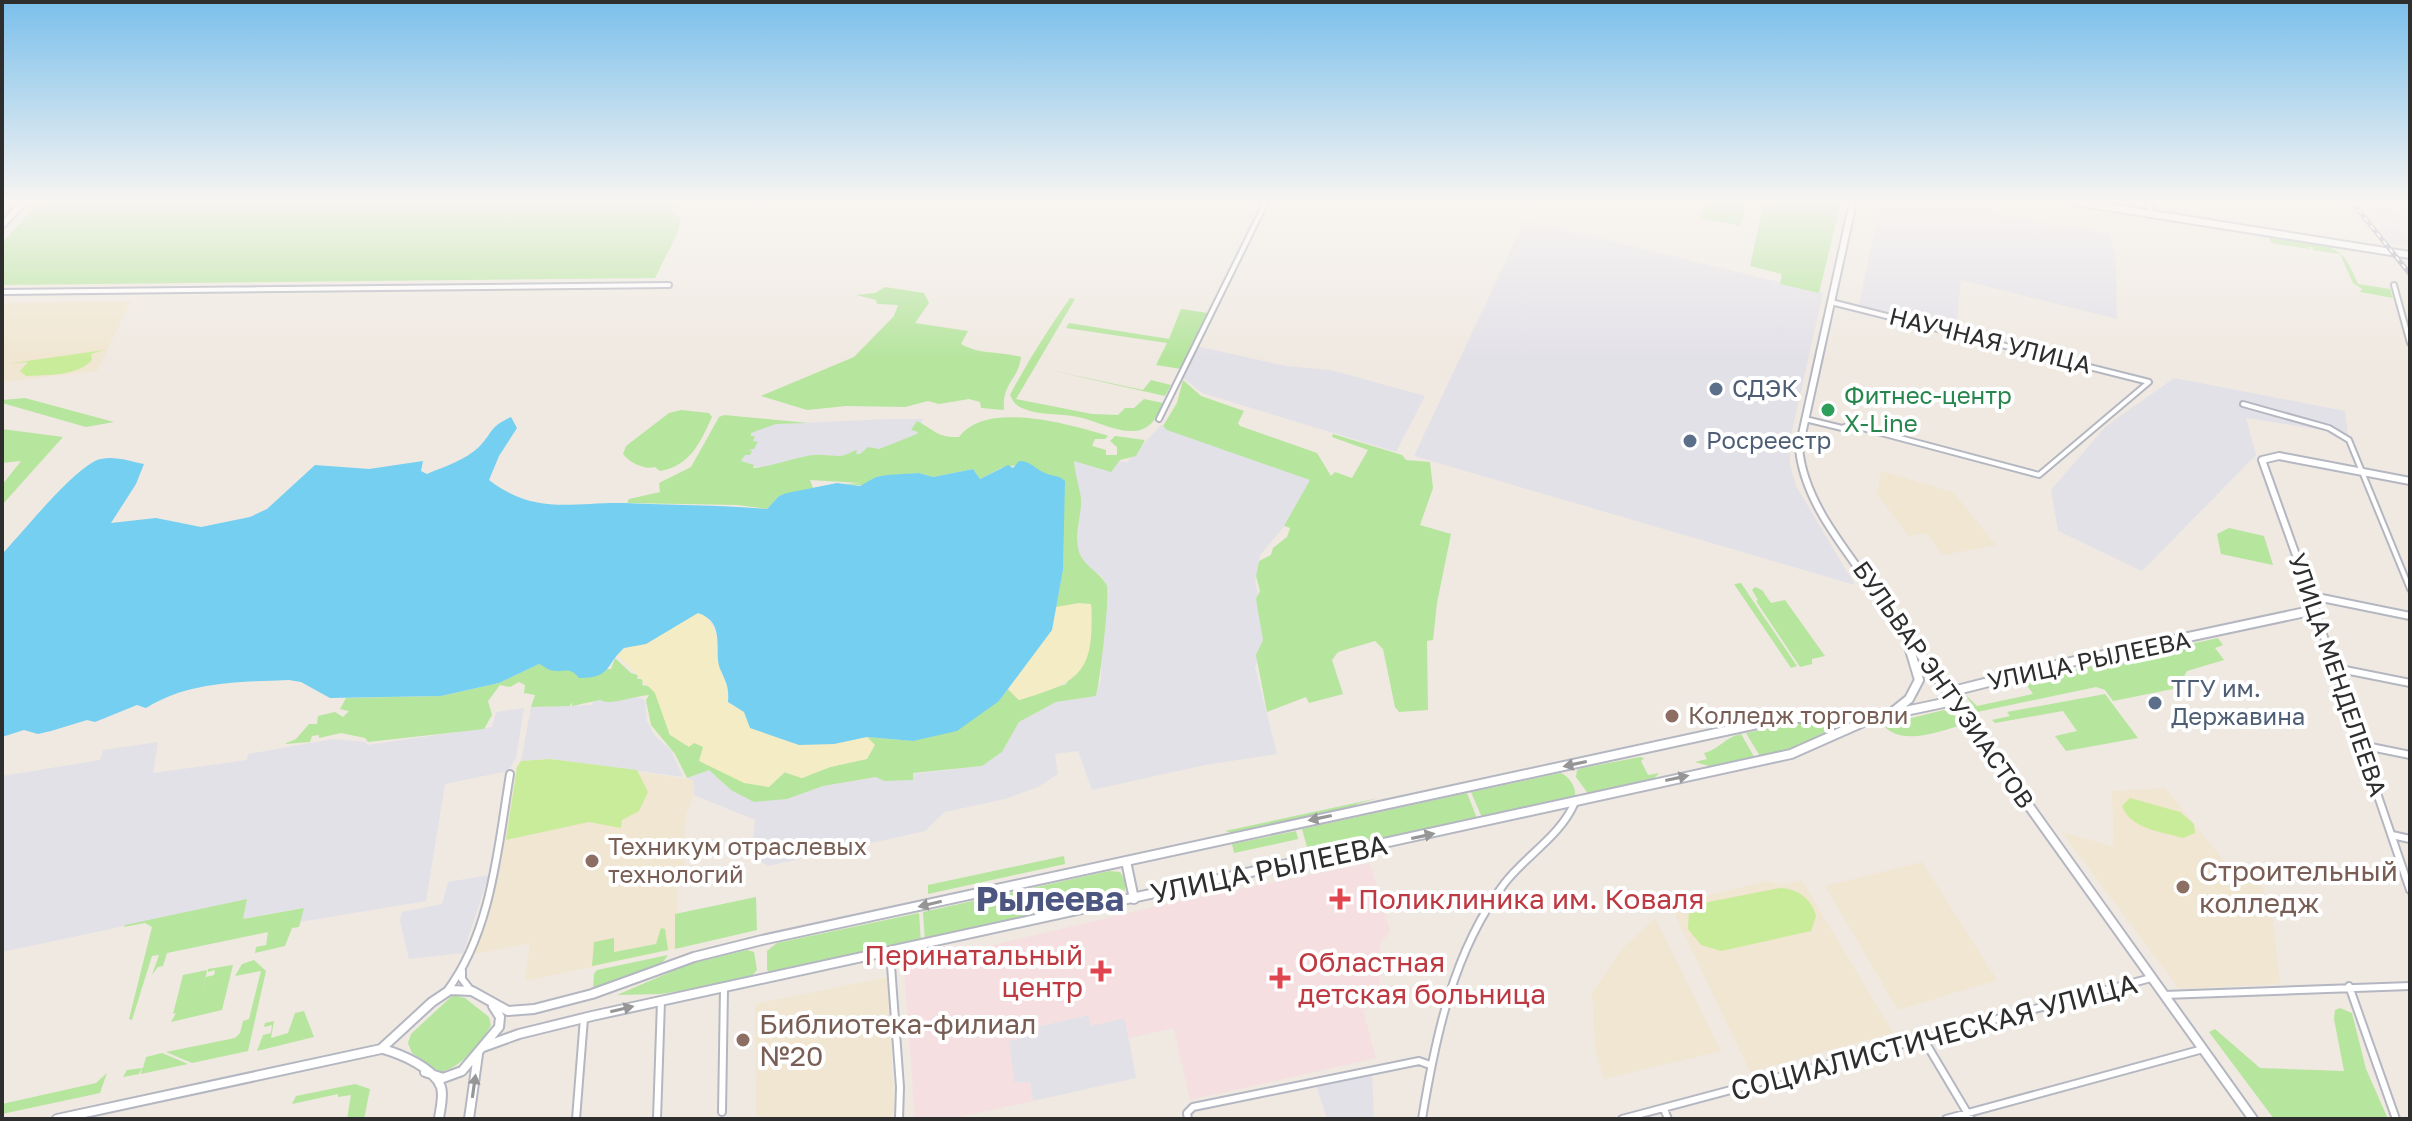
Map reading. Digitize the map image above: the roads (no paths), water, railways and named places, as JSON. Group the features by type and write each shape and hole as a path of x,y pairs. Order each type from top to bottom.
{"main road":[{"name":"БУЛЬВАР ЭНТУЗИАСТОВ","path":"1841,254 1798,454 1811,496 1904,632 2253,1119"},
{"name":"УЛИЦА МЕНДЕЛЕЕВА","path":"2315,610 2262,460 2279,456 2362,472"},
{"path":"2362,472 2410,481"},
{"name":"УЛИЦА РЫЛЕЕВА","path":"481,1050 519,1034 661,1000 724,989 1791,754 1872,718 1953,701 1953,691 2043,668 2315,610"},
{"path":"1889,714 1909,699 1919,680 1904,632"},
{"name":"УЛИЦА РЫЛЕЕВА","path":"493,1006 514,1012 591,996 683,961 762,940 1785,718 1872,718"},
{"path":"1126,861 1134,899"},
{"path":"57,1119 381,1049 406,1032 447,992 469,988 493,1006 500,1017 499,1027 462,1071 449,1077 425,1072"},
{"path":"406,1032 402,1045 406,1057"},
{"path":"381,1049 406,1057 438,1082 442,1099 439,1119"},
{"path":"469,1119 481,1050"}],"street":[{"path":"1159,419 1240,254"},
{"path":"2,292 669,285"},
{"path":"2394,285 2410,343"},
{"name":"НАУЧНАЯ УЛИЦА","path":"1804,418 1842,428 1851,425 2039,475 2149,382 1830,302"},
{"path":"2243,404 2329,428 2349,440 2410,589"},
{"path":"2312,596 2410,616"},
{"name":"УЛИЦА МЕНДЕЛЕЕВА","path":"2315,610 2410,890"},
{"path":"2334,668 2410,683"},
{"path":"2361,745 2410,755"},
{"path":"447,992 462,971 492,886 510,774"},
{"path":"1422,1119 1430,1065 1458,971 1486,911 1529,855 1568,820 1575,802"},
{"path":"2391,835 2410,839"},
{"path":"890,952 900,1087 899,1119"},
{"path":"462,971 462,979 469,988"},
{"name":"СОЦИАЛИСТИЧЕСКАЯ УЛИЦА","path":"1622,1119 2152,978"},
{"path":"2349,986 2396,1119"},
{"path":"2164,995 2410,986"},
{"path":"722,1112 724,989"},
{"path":"657,1119 661,1000"},
{"path":"576,1119 584,1018"},
{"path":"1924,1040 1969,1116"},
{"path":"1946,1119 1969,1116 2203,1049"},
{"path":"1188,1119 1187,1113 1193,1107 1419,1061 1430,1065"},
{"path":"1664,1109 1668,1119"}],"water":[{"path":"511,417 517,428 499,456 489,480 523,499 555,505 624,503 767,509 779,496 787,493 837,483 860,486 887,475 919,473 933,477 973,469 980,479 1008,465 1013,468 1019,461 1027,462 1065,481 1063,570 1052,630 999,701 957,731 913,741 867,737 834,744 799,745 750,728 744,712 728,702 727,686 719,664 716,631 707,618 698,613 646,644 624,648 597,676 579,678 572,672 550,670 539,664 499,683 441,696 330,698 301,682 289,680 234,683 197,688 162,699 146,708 137,705 95,722 87,720 38,734 24,730 2,737 2,554 59,491 95,461 113,458 144,464 136,484 111,523 156,518 201,527 250,517 267,509 315,465 369,469 423,461 421,471 427,474 473,452 495,427"}],"railway":[{"path":"2394,254 2410,274"}],"place":[{"name":"СДЭК","path":"1716,389"},
{"name":"Фитнес-центр X-Line","path":"1828,410"},
{"name":"Росреестр","path":"1690,441"},
{"name":"ТГУ им. Державина","path":"2155,703"},
{"name":"Колледж торговли","path":"1672,716"},
{"name":"Техникум отраслевых технологий","path":"592,861"},
{"name":"Строительный колледж","path":"2183,887"},
{"name":"Поликлиника им. Коваля","path":"1340,899"},
{"name":"Перинатальный центр","path":"1101,971"},
{"name":"Областная детская больница","path":"1280,978"},
{"name":"Библиотека-филиал №20","path":"743,1040"}],"district":[{"name":"Рылеева","path":"1050,899"}]}
